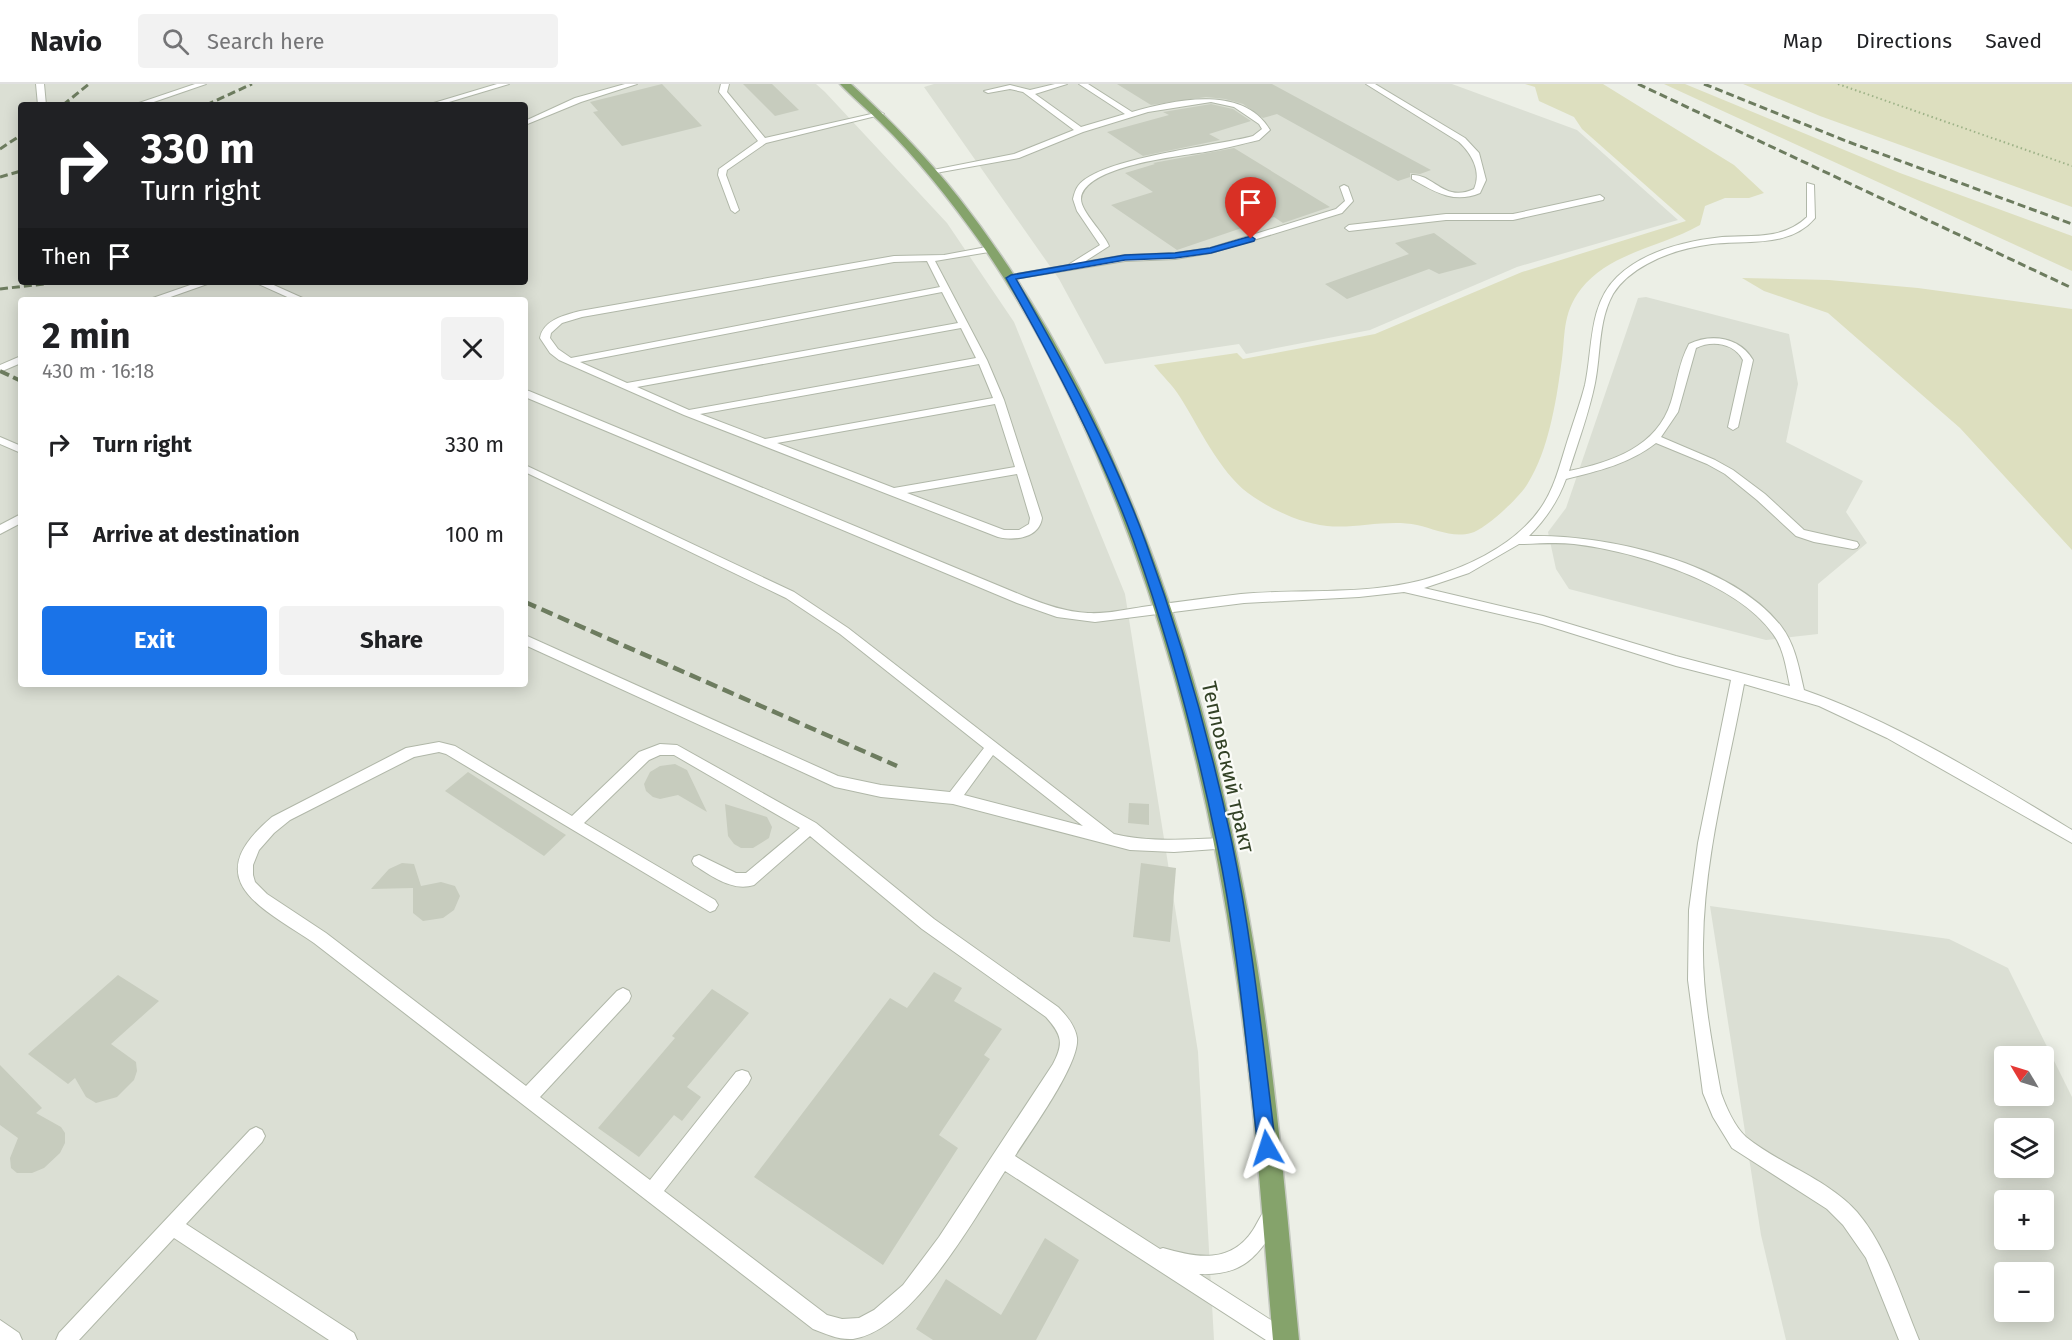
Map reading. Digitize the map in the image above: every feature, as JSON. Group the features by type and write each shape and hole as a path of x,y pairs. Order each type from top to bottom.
{"main road":[{"name":"Тепловский тракт","path":"845,84 880,114 933,172 992,249 1011,278 1045,336 1077,398 1116,483 1163,609 1193,709 1225,844 1250,1004 1274,1212 1285,1340"}],"lane":[{"path":"40,84 42,102"},
{"path":"172,84 185,90"},
{"path":"147,102 202,84"},
{"path":"442,102 505,84"},
{"path":"528,123 578,100 633,84"},
{"path":"725,84 723,92 763,141"},
{"path":"1029,93 1063,84"},
{"path":"1083,84 1131,115"},
{"path":"1370,84 1447,130 1469,147 1479,160 1482,180 1477,191 1457,197 1444,193 1415,177"},
{"path":"988,91 1010,87 1029,93 1080,130"},
{"path":"933,172 1016,156 1080,130 1156,108 1220,100 1242,109 1262,123 1266,130 1256,138 1232,145 1138,161 1110,170 1083,185 1077,202 1103,239 1105,246 1072,266"},
{"path":"735,210 722,175 723,169 763,141 880,114"},
{"path":"528,394 1040,607 1083,618 1101,618 1224,600 1406,588 1457,572 1490,558 1519,540 1537,524 1550,504 1562,476 1591,382 1599,321 1610,290 1634,268 1674,250 1721,240 1778,236 1795,232 1805,226 1811,218 1810,185"},
{"path":"1011,278 1125,258 1175,256 1211,250 1323,218 1346,206 1349,201 1344,187"},
{"path":"1349,228 1446,217 1514,217 1600,198"},
{"path":"930,259 982,360 999,400 1035,518 1035,525 1030,530 1014,536 1002,534 688,413 569,361 554,351 545,338 550,327 570,316 894,259 950,258 992,249"},
{"path":"161,297 199,285"},
{"path":"266,285 295,297"},
{"path":"569,361 945,289"},
{"path":"625,386 964,325"},
{"path":"1562,476 1606,466 1629,457 1653,438 1672,413 1692,346 1706,340 1727,343 1739,348 1746,354 1748,360 1733,427"},
{"path":"0,369 18,360"},
{"path":"688,413 982,360"},
{"path":"764,442 999,400"},
{"path":"1653,438 1730,472 1800,533 1853,545"},
{"path":"0,440 18,449"},
{"path":"528,469 790,595 844,631 1113,841"},
{"path":"892,492 1019,470"},
{"path":"0,530 18,520"},
{"path":"1519,540 1578,540 1632,551 1704,576 1725,587 1760,611 1776,628 1786,644 1798,693"},
{"path":"1406,588 1543,620 1738,678 1798,693 1854,714 2006,797 2072,837"},
{"path":"528,641 835,781 881,791 953,798 1113,841 1174,846 1225,844"},
{"path":"1738,678 1712,804 1696,922 1696,970 1713,1093 1719,1111 1738,1142 1833,1203 1850,1218 1873,1252 1909,1340"},
{"path":"573,824 644,756 656,749 676,750 811,827 928,924 1052,1012 1068,1031 1070,1042 1068,1053 1003,1159 906,1295 874,1321 861,1328 837,1329 820,1323 320,938 256,893 246,878 246,868 252,848 273,824 285,816 411,752 439,747 450,750 573,824 710,905"},
{"path":"953,798 992,747"},
{"path":"699,861 734,880 748,880 811,827"},
{"path":"528,1097 622,996"},
{"path":"652,1192 742,1078"},
{"path":"66,1340 256,1136"},
{"path":"1003,1159 1285,1340"},
{"path":"1147,1252 1177,1262 1197,1265 1218,1265 1231,1262 1250,1250 1274,1212"},
{"path":"172,1226 347,1340"},
{"path":"0,1330 12,1340"}],"path":[{"path":"1838,84 2072,166"}],"shaded area":[{"path":"0,84 816,84 825,92 947,223 1014,322 1125,594 1198,1052 1214,1340 0,1340"},
{"path":"934,84 1452,84 1577,130 1678,220 1517,267 1370,330 1246,354 1239,344 1105,364 1059,279 924,87"},
{"path":"1646,297 1789,334 1798,384 1786,442 1863,481 1846,512 1867,543 1818,584 1818,634 1766,640 1569,589 1556,569 1548,532 1566,508 1638,298"},
{"path":"1710,906 1949,939 2008,968 2047,1046 1994,1046 1994,1106 2054,1106 2054,1061 2072,1097 2072,1340 1786,1340 1761,1235"}],"green space":[{"path":"1525,84 1603,84 1734,165 1764,193 1749,198 1725,198 1705,206 1700,225 1606,266 1581,289 1567,317 1554,411 1546,442 1535,470 1524,489 1511,504 1477,531 1457,534 1406,523 1327,526 1275,510 1257,499 1228,473 1177,393 1154,365 1237,353 1243,359 1375,334 1522,272 1686,221 1582,129 1574,117 1539,101 1535,87"},
{"path":"1664,84 1685,84 1900,173 2072,236 2072,271"},
{"path":"1743,84 2072,84 2072,207 1820,116"},
{"path":"1742,278 1829,280 1918,288 2072,309 2072,550 1960,428 1828,313 1764,291"}],"building":[{"path":"662,84 702,126 622,146 593,112 598,111 590,102"},
{"path":"743,84 772,84 799,110 775,116"},
{"path":"1117,84 1272,84 1431,170 1420,174 1410,173 1410,177 1398,181 1277,114 1263,118 1243,104 1206,97 1151,105"},
{"path":"1211,104 1233,109 1251,121 1209,134 1220,140 1143,156 1107,132 1169,115 1163,112"},
{"path":"1234,148 1330,207 1283,223 1274,217 1177,250 1111,205 1153,192 1125,173 1155,164 1153,163"},
{"path":"1434,233 1477,264 1439,274 1429,269 1347,299 1325,284 1409,254 1395,243"},
{"path":"675,764 687,770 707,812 678,795 660,799 646,791 644,784 650,772 660,766"},
{"path":"468,772 566,835 544,856 445,791"},
{"path":"1129,803 1149,804 1149,825 1128,823"},
{"path":"725,804 767,817 772,827 769,838 753,848 741,848 734,844 728,836"},
{"path":"402,863 414,864 421,886 441,882 455,886 460,896 454,910 443,918 423,921 413,913 413,888 371,889 389,869"},
{"path":"1141,863 1176,868 1170,942 1133,937"},
{"path":"934,972 962,988 954,1001 1002,1029 984,1055 990,1059 939,1135 958,1148 883,1265 754,1177 890,998 907,1008"},
{"path":"118,975 159,1001 111,1044 136,1062 137,1071 134,1080 117,1097 96,1103 86,1097 75,1078 68,1084 28,1054"},
{"path":"712,989 749,1013 687,1087 701,1097 682,1121 674,1115 639,1157 598,1128 675,1038 672,1036"},
{"path":"0,1065 42,1108 36,1113 61,1127 65,1133 65,1143 60,1153 44,1168 32,1173 17,1173 11,1168 10,1158 18,1138 0,1125"},
{"path":"1045,1238 1079,1260 1036,1340 933,1340 916,1329 946,1279 1001,1315"}],"railway":[{"path":"67,102 89,84"},
{"path":"213,102 252,84"},
{"path":"1638,84 2072,288"},
{"path":"1704,84 1846,141 2072,224"},
{"path":"0,149 18,137"},
{"path":"0,177 18,172"},
{"path":"0,289 35,285"},
{"path":"0,371 18,380"},
{"path":"528,603 897,766"}],"route":[{"path":"1251,239 1211,250 1175,256 1125,258 1011,278 1072,387 1116,483 1140,542 1163,609 1193,709 1225,844 1238,915 1267,1148"}]}
